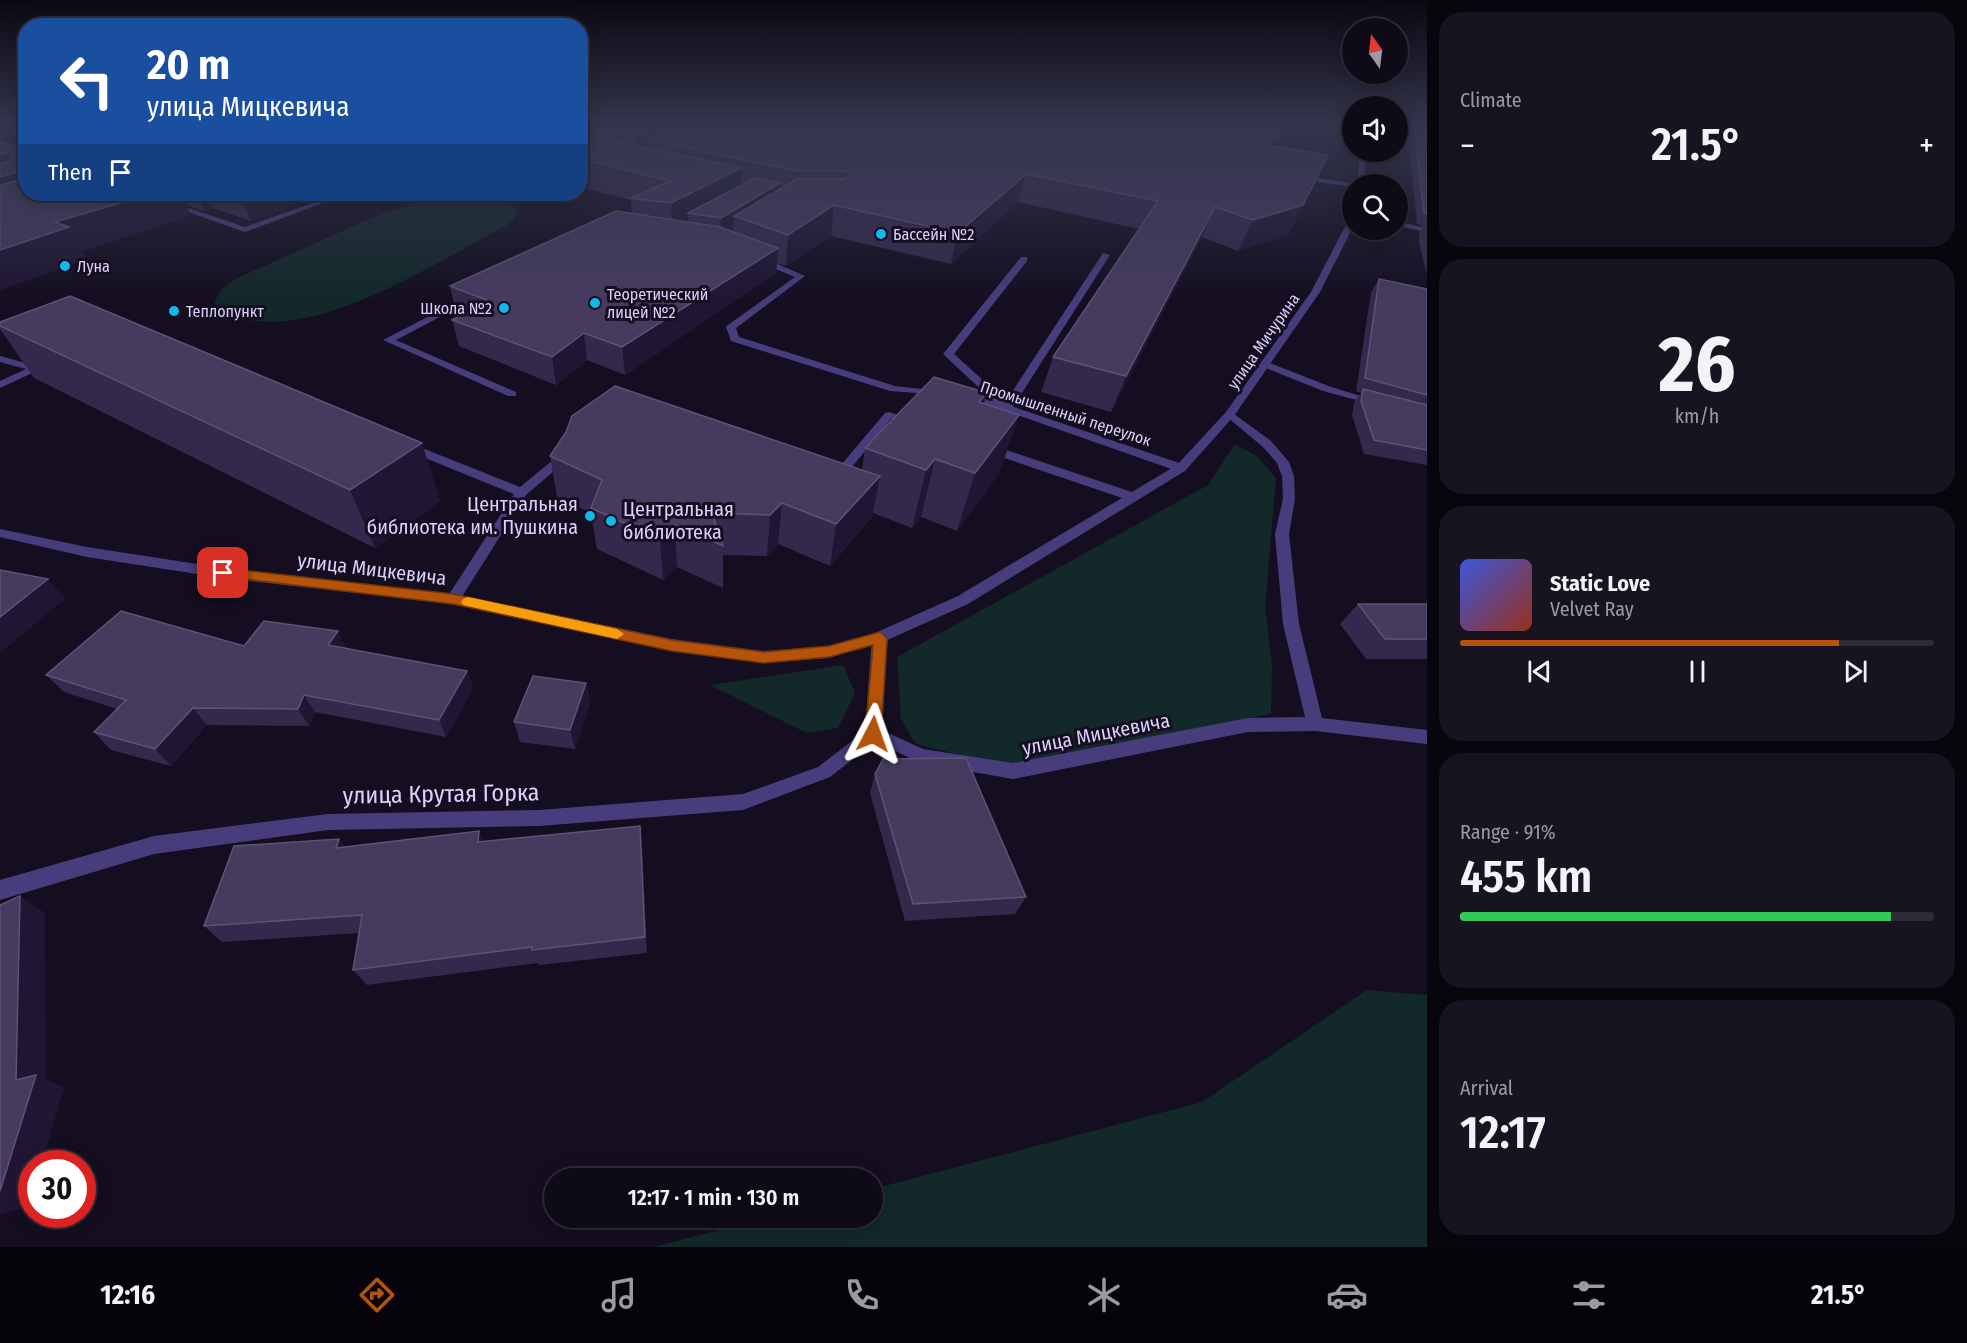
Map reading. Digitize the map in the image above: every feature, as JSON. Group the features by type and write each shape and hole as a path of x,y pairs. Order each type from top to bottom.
{"street":[{"path":"161,201 245,230 324,201"},
{"path":"1408,226 1427,230"},
{"name":"улица Мичурина","path":"1181,468 1230,414 1315,292 1342,240"},
{"path":"1024,259 948,354 1007,408 1106,255"},
{"name":"Промышленный переулок","path":"754,258 801,276 731,327 735,339 894,389 963,396 1007,408 1181,468"},
{"path":"483,292 388,340 512,394"},
{"path":"0,359 40,367 0,385"},
{"path":"1265,364 1328,389 1383,404"},
{"path":"1230,414 1267,444 1283,462 1288,476 1290,499 1282,534 1291,624 1315,724"},
{"path":"839,475 889,415 922,426"},
{"path":"400,443 521,492"},
{"path":"978,445 1133,497"},
{"path":"453,599 521,492 576,447"},
{"name":"улица Мицкевича","path":"0,533 87,552 201,569 453,599 672,645 764,657 829,651 880,638 963,600 1181,468"},
{"path":"873,734 880,638"},
{"name":"улица Мицкевича","path":"873,734 921,756 1013,771 1248,725 1315,724 1427,737"},
{"name":"улица Крутая Горка","path":"0,890 154,845 328,822 539,818 743,802 824,772 873,734"}],"green space":[{"path":"420,201 504,201 517,209 514,219 504,227 413,276 346,306 280,322 229,317 214,302 222,289 237,278 372,218"},
{"path":"1235,444 1258,457 1276,478 1265,607 1272,665 1271,714 1005,766 916,744 901,720 897,657 1208,485"},
{"path":"843,665 855,693 838,728 807,733 710,685"},
{"path":"1367,990 1427,995 1427,1247 654,1247 726,1228 883,1228 883,1186 1202,1102"}],"building":[{"path":"18,184 18,201 127,201 55,222 69,227 0,250 0,185"},
{"path":"663,184 709,184 671,203 631,198"},
{"path":"743,184 778,184 721,218 688,213"},
{"path":"788,184 1014,184 958,233 834,205 788,235 734,216"},
{"path":"1076,184 1313,184 1303,205 1253,220 1215,207 1126,376 1053,357 1158,201"},
{"path":"1421,184 1427,184 1427,214 1424,213"},
{"path":"616,211 720,227 778,248 622,347 584,333 552,357 452,320 489,301 450,286"},
{"path":"1379,279 1427,289 1427,395 1365,378"},
{"path":"70,296 422,443 350,490 0,326 0,322"},
{"path":"934,377 987,393 979,402 1019,415 975,473 935,459 926,470 865,448"},
{"path":"615,386 880,476 836,524 782,503 770,515 712,513 723,546 675,525 660,539 591,508 602,480 550,456 566,432 572,416"},
{"path":"1363,389 1427,405 1427,450 1374,440 1361,401"},
{"path":"0,570 48,579 0,617"},
{"path":"1358,604 1427,604 1427,639 1385,639"},
{"path":"121,611 244,646 264,621 338,631 328,645 467,671 439,720 304,695 298,709 193,708 155,749 94,732 126,700 46,675"},
{"path":"533,676 586,683 570,730 514,722"},
{"path":"966,758 1026,897 913,904 875,774 883,759"},
{"path":"640,826 645,937 532,950 532,947 353,970 362,915 204,926 234,846 339,839 336,848 479,831 478,842"},
{"path":"20,896 16,1080 36,1075 0,1191 0,905"}],"slow traffic":[{"path":"468,602 617,634"}],"place":[{"name":"Бассейн №2","path":"881,234"},
{"name":"Луна","path":"65,266"},
{"name":"Теоретический лицей №2","path":"595,303"},
{"name":"Школа №2","path":"504,308"},
{"name":"Теплопункт","path":"174,311"},
{"name":"Центральная библиотека им. Пушкина","path":"590,516"},
{"name":"Центральная библиотека","path":"611,521"}],"route":[{"path":"223,573 453,599 672,645 764,657 829,651 880,638 873,734"}]}
